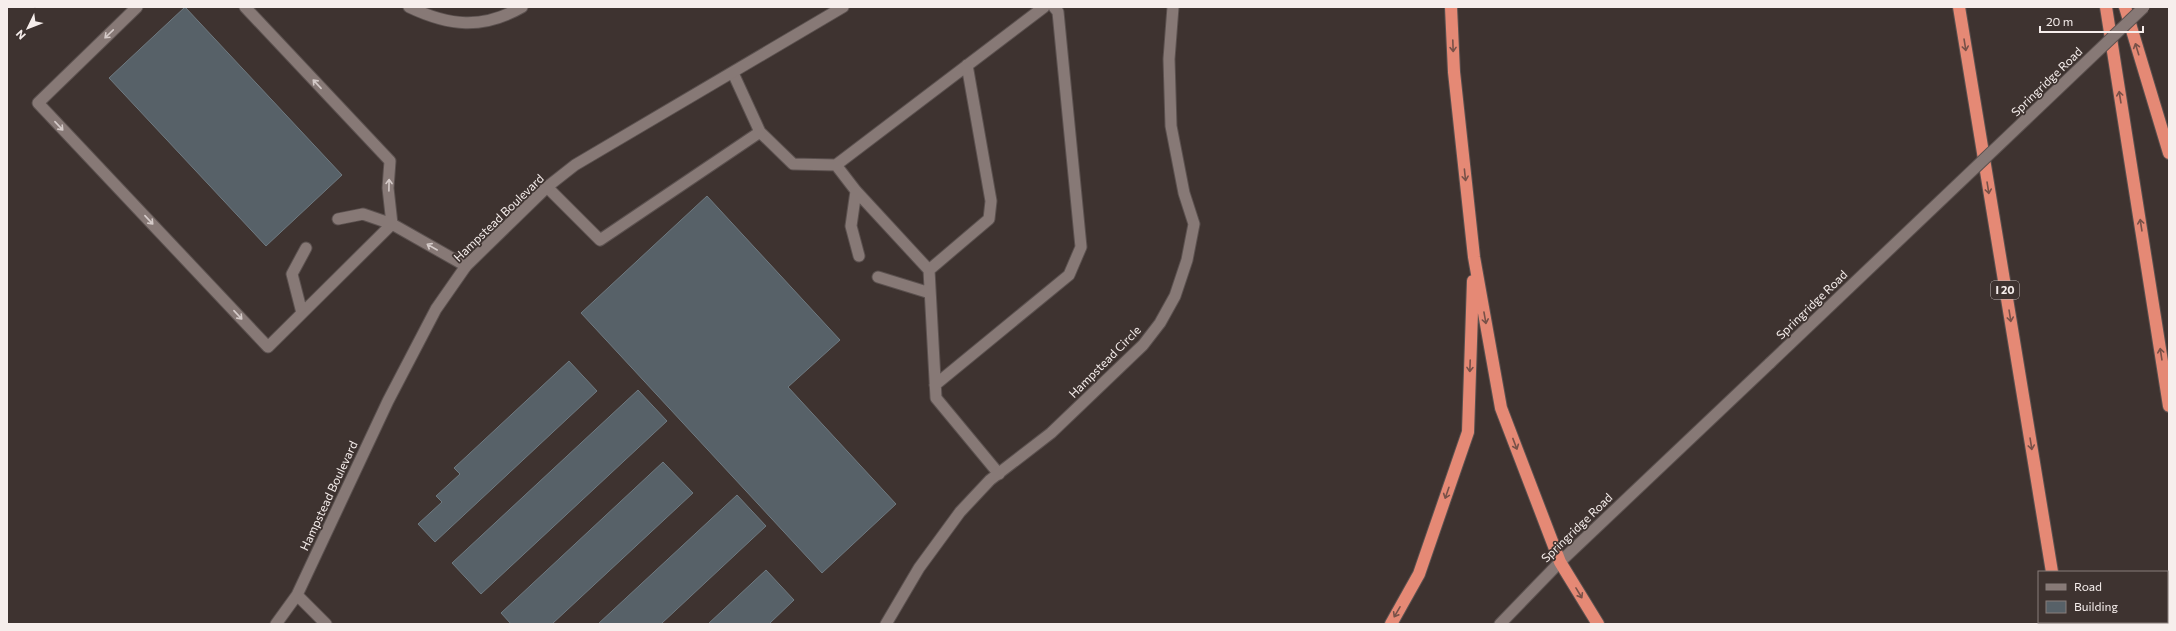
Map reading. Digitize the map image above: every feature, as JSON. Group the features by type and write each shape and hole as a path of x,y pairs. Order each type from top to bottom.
{"highway":[{"path":"1451,7 1454,72 1474,257 1501,408 1560,562 1598,624"},
{"name":"I 20","path":"1958,7 2052,571"},
{"path":"2106,7 2169,406"},
{"path":"2124,7 2169,153"},
{"path":"1391,624 1419,574 1468,432 1474,257"}],"street":[{"path":"137,7 38,103 268,347 392,224"},
{"path":"245,7 390,161 388,188 392,224"},
{"path":"409,7 440,20 471,23 504,17 522,7"},
{"name":"Hampstead Boulevard","path":"276,624 297,594 416,345 436,309 466,266 547,187 575,166 843,7"},
{"path":"733,73 760,132 793,164 836,165 1044,7"},
{"path":"935,385 1069,275 1081,247 1058,12 1054,7"},
{"name":"Hampstead Circle","path":"886,624 934,545 960,512 999,474 1051,433 1143,345 1160,323 1175,296 1187,260 1194,224 1184,194 1171,126 1169,58 1173,7"},
{"name":"Springridge Road","path":"1500,624 1560,562 2144,7"},
{"path":"929,270 989,219 991,201 967,65"},
{"path":"547,187 600,240 760,132"},
{"path":"836,165 856,191 929,270 936,398 999,474"},
{"path":"856,191 851,226 859,256"},
{"path":"338,218 363,214 392,224 466,266"},
{"path":"302,313 292,274 306,248"},
{"path":"878,277 930,293"},
{"path":"297,594 326,624"}],"building":[{"path":"185,7 342,175 266,246 109,78"},
{"path":"707,196 840,340 788,387 896,504 822,573 581,313"},
{"path":"569,361 597,391 435,542 418,524 442,502 436,496 460,474 454,468"},
{"path":"638,390 667,421 481,594 452,563"},
{"path":"663,462 693,493 552,624 511,624 501,613"},
{"path":"737,495 766,526 661,624 598,624"},
{"path":"766,570 794,600 769,624 708,624"}]}
